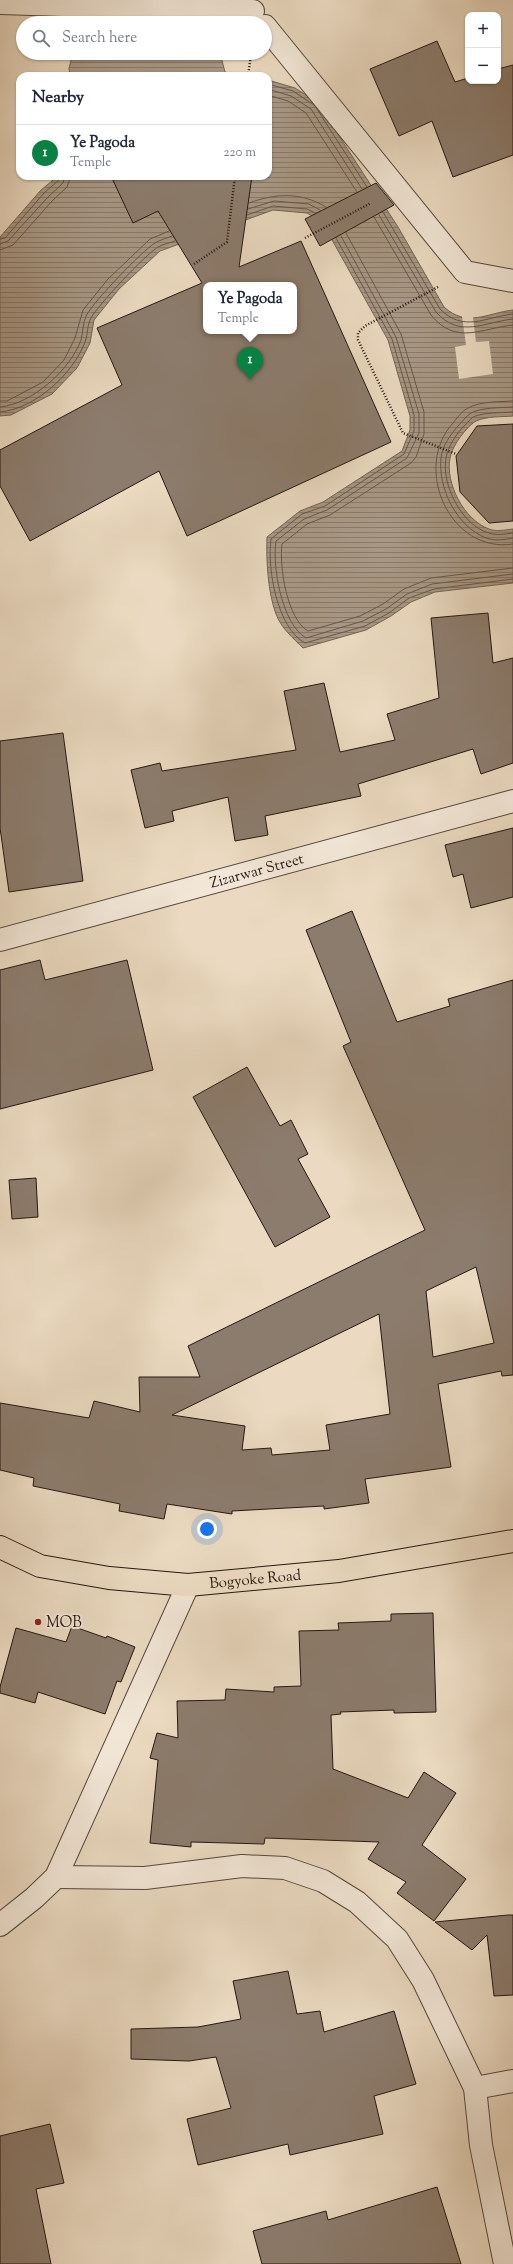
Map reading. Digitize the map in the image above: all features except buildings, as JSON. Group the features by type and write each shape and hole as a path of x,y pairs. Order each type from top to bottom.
{"main road":[{"name":"Bogyoke Road","path":"0,1547 40,1566 109,1578 188,1585 339,1571 513,1541"}],"street":[{"path":"0,3 259,15"},
{"path":"272,31 465,272 513,281"},
{"name":"Zizarwar Street","path":"0,940 513,801"},
{"path":"0,1925 34,1898 56,1877 188,1585"},
{"path":"56,1877 145,1878 242,1866 285,1868 324,1881 357,1902 397,1939 423,1980 475,2088 481,2145 505,2264"},
{"path":"475,2088 513,2081"}],"path":[{"path":"249,72 250,60"},
{"path":"194,264 227,242 235,180"},
{"path":"305,238 378,198"},
{"path":"443,284 365,326 358,333 358,340 403,433 455,453"}],"water":[{"path":"71,60 222,60 225,72 70,72"},
{"path":"272,81 295,88 317,102 398,227 444,307 461,317 469,318 477,318 513,310 513,416 485,418 473,423 458,440 454,447 450,458 449,468 450,478 458,500 472,518 492,530 513,529 513,583 435,592 411,602 391,616 366,630 303,648 278,619 273,606 268,576 267,537 300,511 323,502 402,451 410,430 410,416 388,340 322,222 307,213 273,210 160,251 119,289 94,320 90,343 77,368 52,394 11,415 0,416 0,237 41,190 53,180 272,180"}],"pier":[{"path":"462,316 473,317 476,342 489,341 493,374 459,379 455,347 466,345"}],"place":[{"name":"Ye Pagoda","path":"250,380"},
{"name":"MOB","path":"38,1622"}]}
